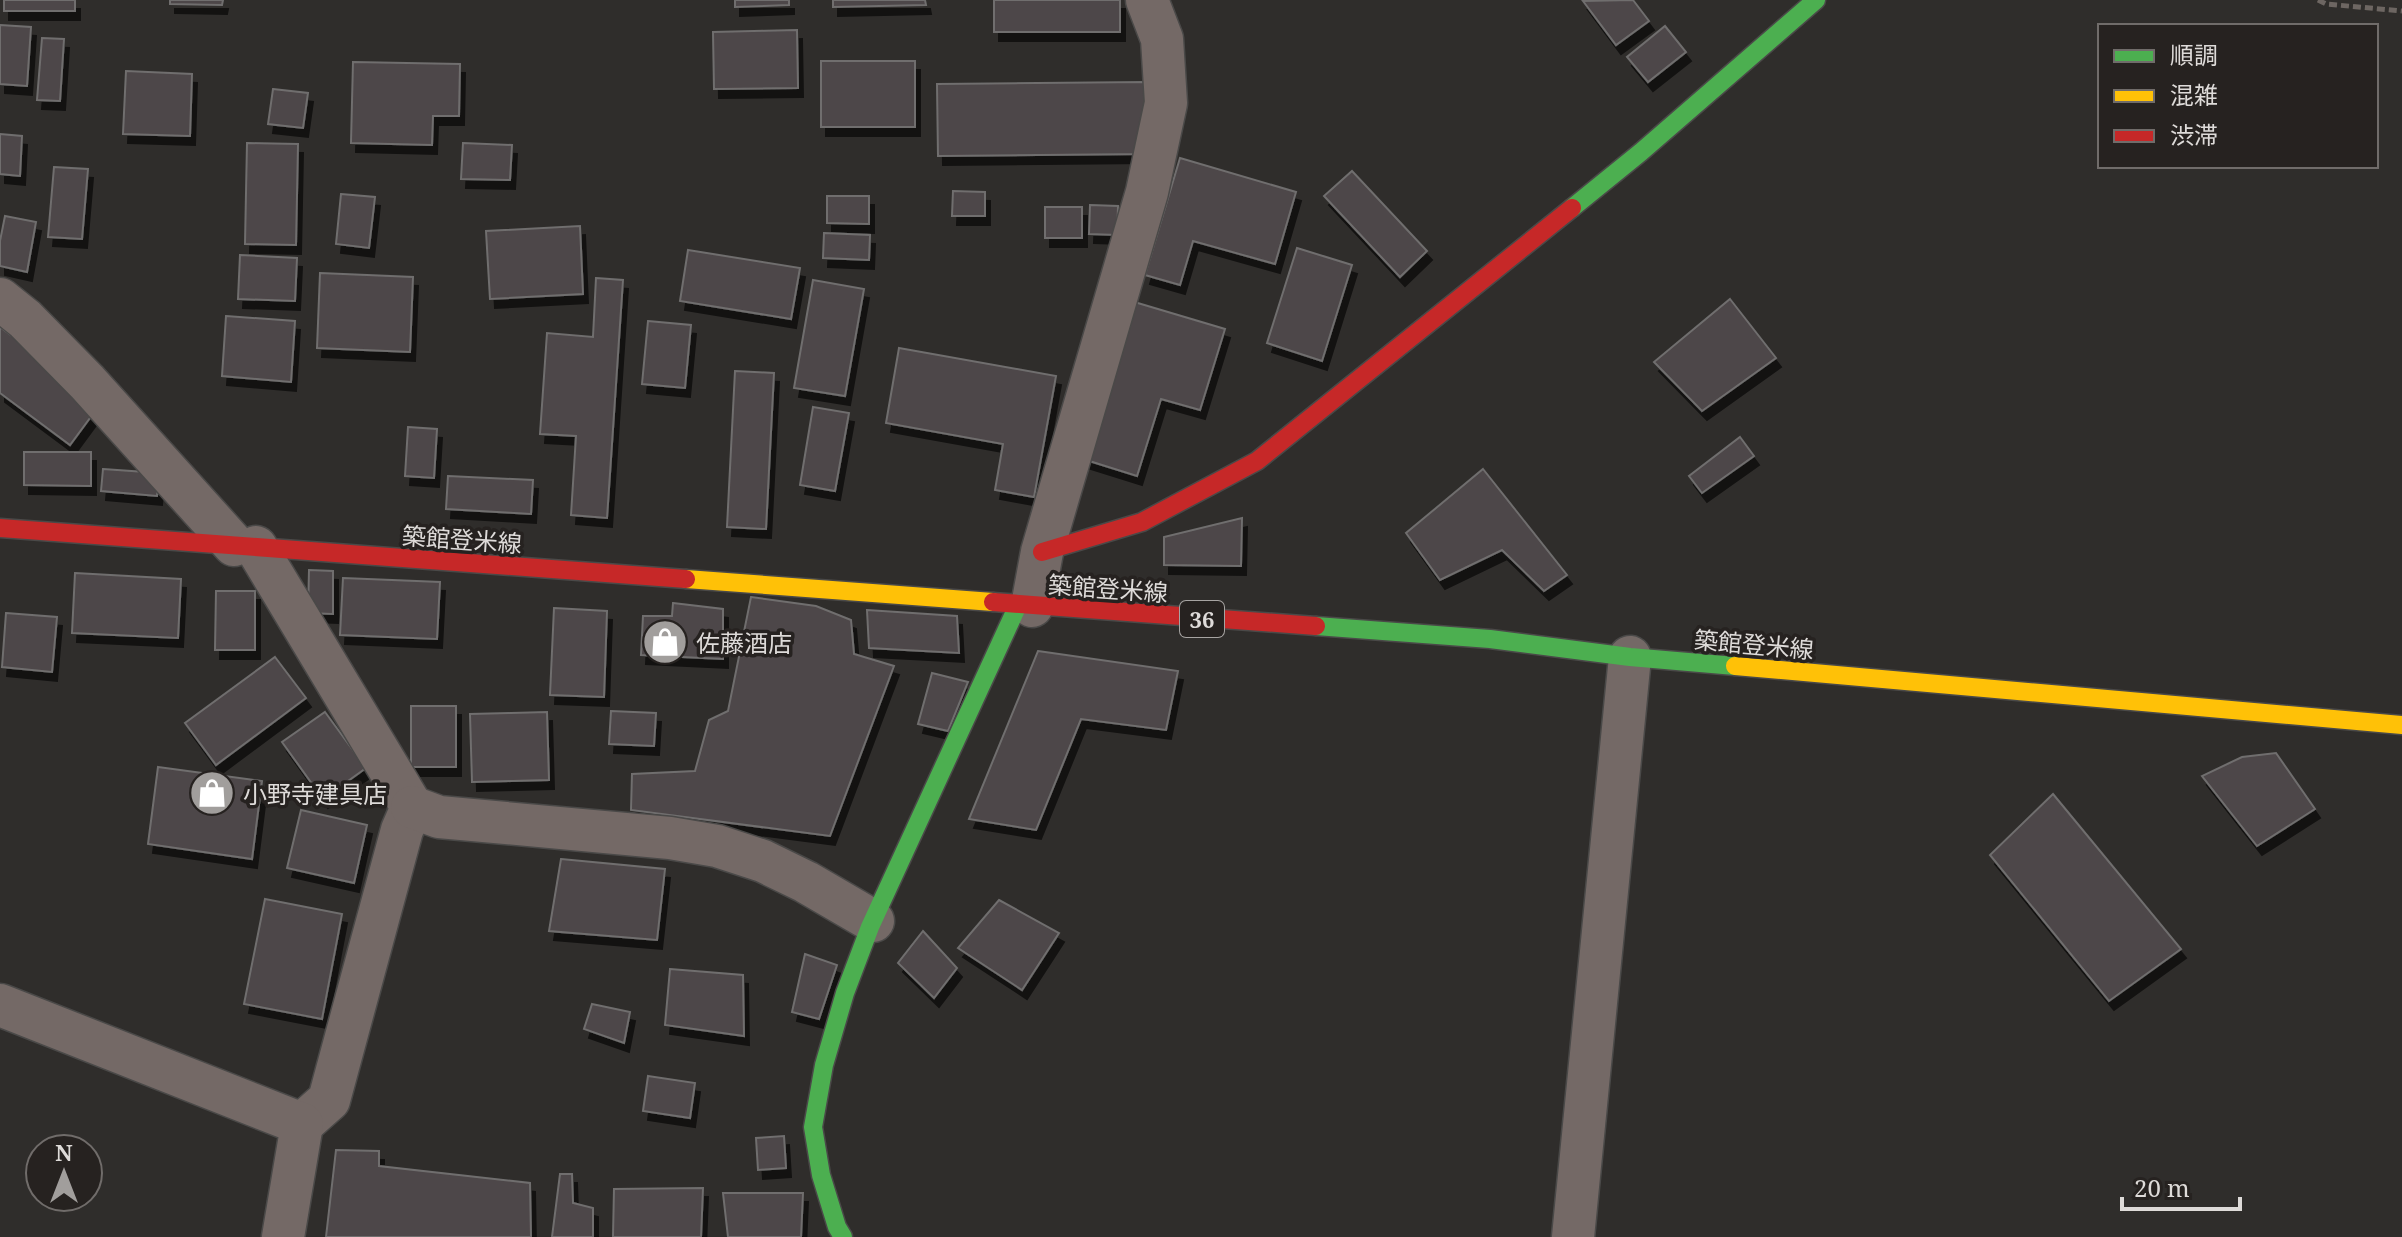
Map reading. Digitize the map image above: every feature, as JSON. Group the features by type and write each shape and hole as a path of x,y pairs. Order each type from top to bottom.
{"main road":[{"path":"1042,552 1142,522 1257,461 1641,152 1816,0"},
{"name":"築館登米線","path":"0,528 1490,639 1630,657 2402,725"},
{"path":"843,1237 821,1175 813,1127 824,1065 845,993 873,921 1025,606"}],"street":[{"path":"1025,606 1147,192 1166,103 1162,39 1147,0"},
{"path":"0,299 25,319 245,546 412,807 439,817 670,838 717,846 763,861 873,921"},
{"path":"1573,1237 1630,657"},
{"path":"283,1237 302,1124 329,1100 402,830 412,807"},
{"path":"0,1005 302,1124"}],"path":[{"path":"2318,0 2326,4 2402,11"}],"building":[{"path":"4,0 75,0 75,11 4,11"},
{"path":"170,0 223,0 222,5 170,4"},
{"path":"735,0 789,0 789,5 735,7"},
{"path":"833,0 925,0 926,5 833,7"},
{"path":"994,0 1120,0 1120,32 994,32"},
{"path":"1633,0 1649,21 1616,45 1583,1"},
{"path":"0,25 31,27 27,86 0,84"},
{"path":"1665,26 1686,52 1648,82 1627,57"},
{"path":"797,30 798,88 714,89 713,32"},
{"path":"42,38 64,39 60,101 37,100"},
{"path":"821,61 915,61 915,127 821,127"},
{"path":"353,62 460,64 459,116 433,116 432,145 351,143"},
{"path":"126,71 192,74 190,136 123,134"},
{"path":"1146,82 1147,154 938,156 937,84"},
{"path":"273,89 308,93 303,128 268,124"},
{"path":"0,134 22,136 20,176 0,174"},
{"path":"247,143 298,144 296,245 245,244"},
{"path":"463,143 512,145 510,180 461,179"},
{"path":"1180,158 1296,192 1275,264 1193,241 1180,285 1145,275"},
{"path":"54,167 88,169 82,239 48,237"},
{"path":"1352,171 1427,251 1400,277 1324,196"},
{"path":"953,191 985,192 985,216 952,216"},
{"path":"341,194 375,197 369,248 336,244"},
{"path":"827,196 869,196 869,224 827,223"},
{"path":"1090,205 1118,206 1117,235 1089,234"},
{"path":"1045,207 1082,207 1082,238 1045,238"},
{"path":"5,216 36,222 27,272 0,266 0,241"},
{"path":"580,226 583,294 490,299 486,231"},
{"path":"824,233 870,235 869,260 823,258"},
{"path":"1297,248 1352,265 1322,361 1267,343"},
{"path":"688,250 800,268 791,319 680,301"},
{"path":"240,255 297,258 295,301 238,299"},
{"path":"320,273 413,277 410,352 317,348"},
{"path":"596,278 623,280 607,518 571,515 576,436 540,434 547,333 593,337"},
{"path":"813,280 864,289 845,396 794,388"},
{"path":"1730,299 1776,358 1702,411 1654,362"},
{"path":"1131,301 1225,329 1200,410 1161,399 1137,476 1083,459"},
{"path":"226,316 295,321 291,382 222,376"},
{"path":"648,321 691,325 685,388 642,384"},
{"path":"0,327 101,403 70,445 0,393"},
{"path":"899,348 1056,376 1034,497 995,490 1003,444 886,423"},
{"path":"735,371 774,373 766,529 727,527"},
{"path":"813,407 849,413 835,491 800,485"},
{"path":"408,427 437,429 434,478 405,476"},
{"path":"1740,437 1754,456 1702,493 1689,476"},
{"path":"24,452 91,452 91,486 24,485"},
{"path":"103,469 159,473 157,496 101,491"},
{"path":"1483,469 1567,575 1544,591 1502,550 1440,580 1406,533"},
{"path":"448,476 533,480 531,514 446,509"},
{"path":"1242,518 1241,566 1164,565 1164,537"},
{"path":"309,570 333,571 333,614 308,613"},
{"path":"75,573 181,579 178,638 72,633"},
{"path":"343,578 440,582 437,639 340,635"},
{"path":"216,591 255,591 255,650 215,650"},
{"path":"751,597 816,606 851,620 854,654 894,666 830,836 631,810 632,774 695,771 709,720 728,711"},
{"path":"673,603 723,609 723,659 641,655 643,616 672,616"},
{"path":"554,608 607,611 604,697 550,695"},
{"path":"867,610 957,616 959,653 869,648"},
{"path":"6,613 57,617 52,672 2,667"},
{"path":"1038,651 1178,671 1166,730 1081,719 1036,830 969,819"},
{"path":"275,657 306,698 216,765 185,723"},
{"path":"932,673 968,682 948,731 918,724"},
{"path":"411,706 456,706 456,767 411,767"},
{"path":"611,711 656,713 654,746 609,744"},
{"path":"325,712 366,768 323,799 282,742"},
{"path":"547,712 549,780 472,782 470,714"},
{"path":"2276,753 2315,809 2257,846 2202,776 2242,757"},
{"path":"158,767 262,781 252,859 148,844"},
{"path":"2053,794 2181,949 2109,1001 1990,855"},
{"path":"301,810 367,825 354,883 287,868"},
{"path":"561,859 665,869 657,940 549,931"},
{"path":"265,899 342,914 322,1019 244,1004"},
{"path":"999,900 1059,933 1022,990 958,948"},
{"path":"923,931 957,968 934,998 898,963"},
{"path":"805,954 837,965 819,1019 792,1012"},
{"path":"670,969 743,975 744,1036 665,1025"},
{"path":"592,1004 630,1012 624,1043 584,1029"},
{"path":"648,1076 695,1083 690,1118 643,1111"},
{"path":"784,1136 786,1168 758,1170 756,1138"},
{"path":"336,1150 379,1151 379,1166 530,1183 531,1237 326,1237"},
{"path":"560,1174 572,1174 573,1203 593,1208 593,1237 552,1237"},
{"path":"703,1188 701,1237 613,1237 614,1189"},
{"path":"723,1193 803,1193 801,1237 728,1237"}],"traffic: fast":[{"path":"1572,208 1816,0"},
{"path":"843,1237 821,1175 813,1127 824,1065 845,993 870,927 1018,605"},
{"path":"1316,626 1490,639 1630,657 1735,666"}],"traffic: slow":[{"path":"686,579 993,602"},
{"path":"1735,666 2402,725"}],"traffic: jam":[{"path":"1042,552 1142,522 1257,461 1572,208"},
{"path":"0,528 686,579"},
{"path":"993,602 1316,626"}],"place":[{"name":"佐藤酒店","path":"665,642"},
{"name":"小野寺建具店","path":"212,793"}]}
